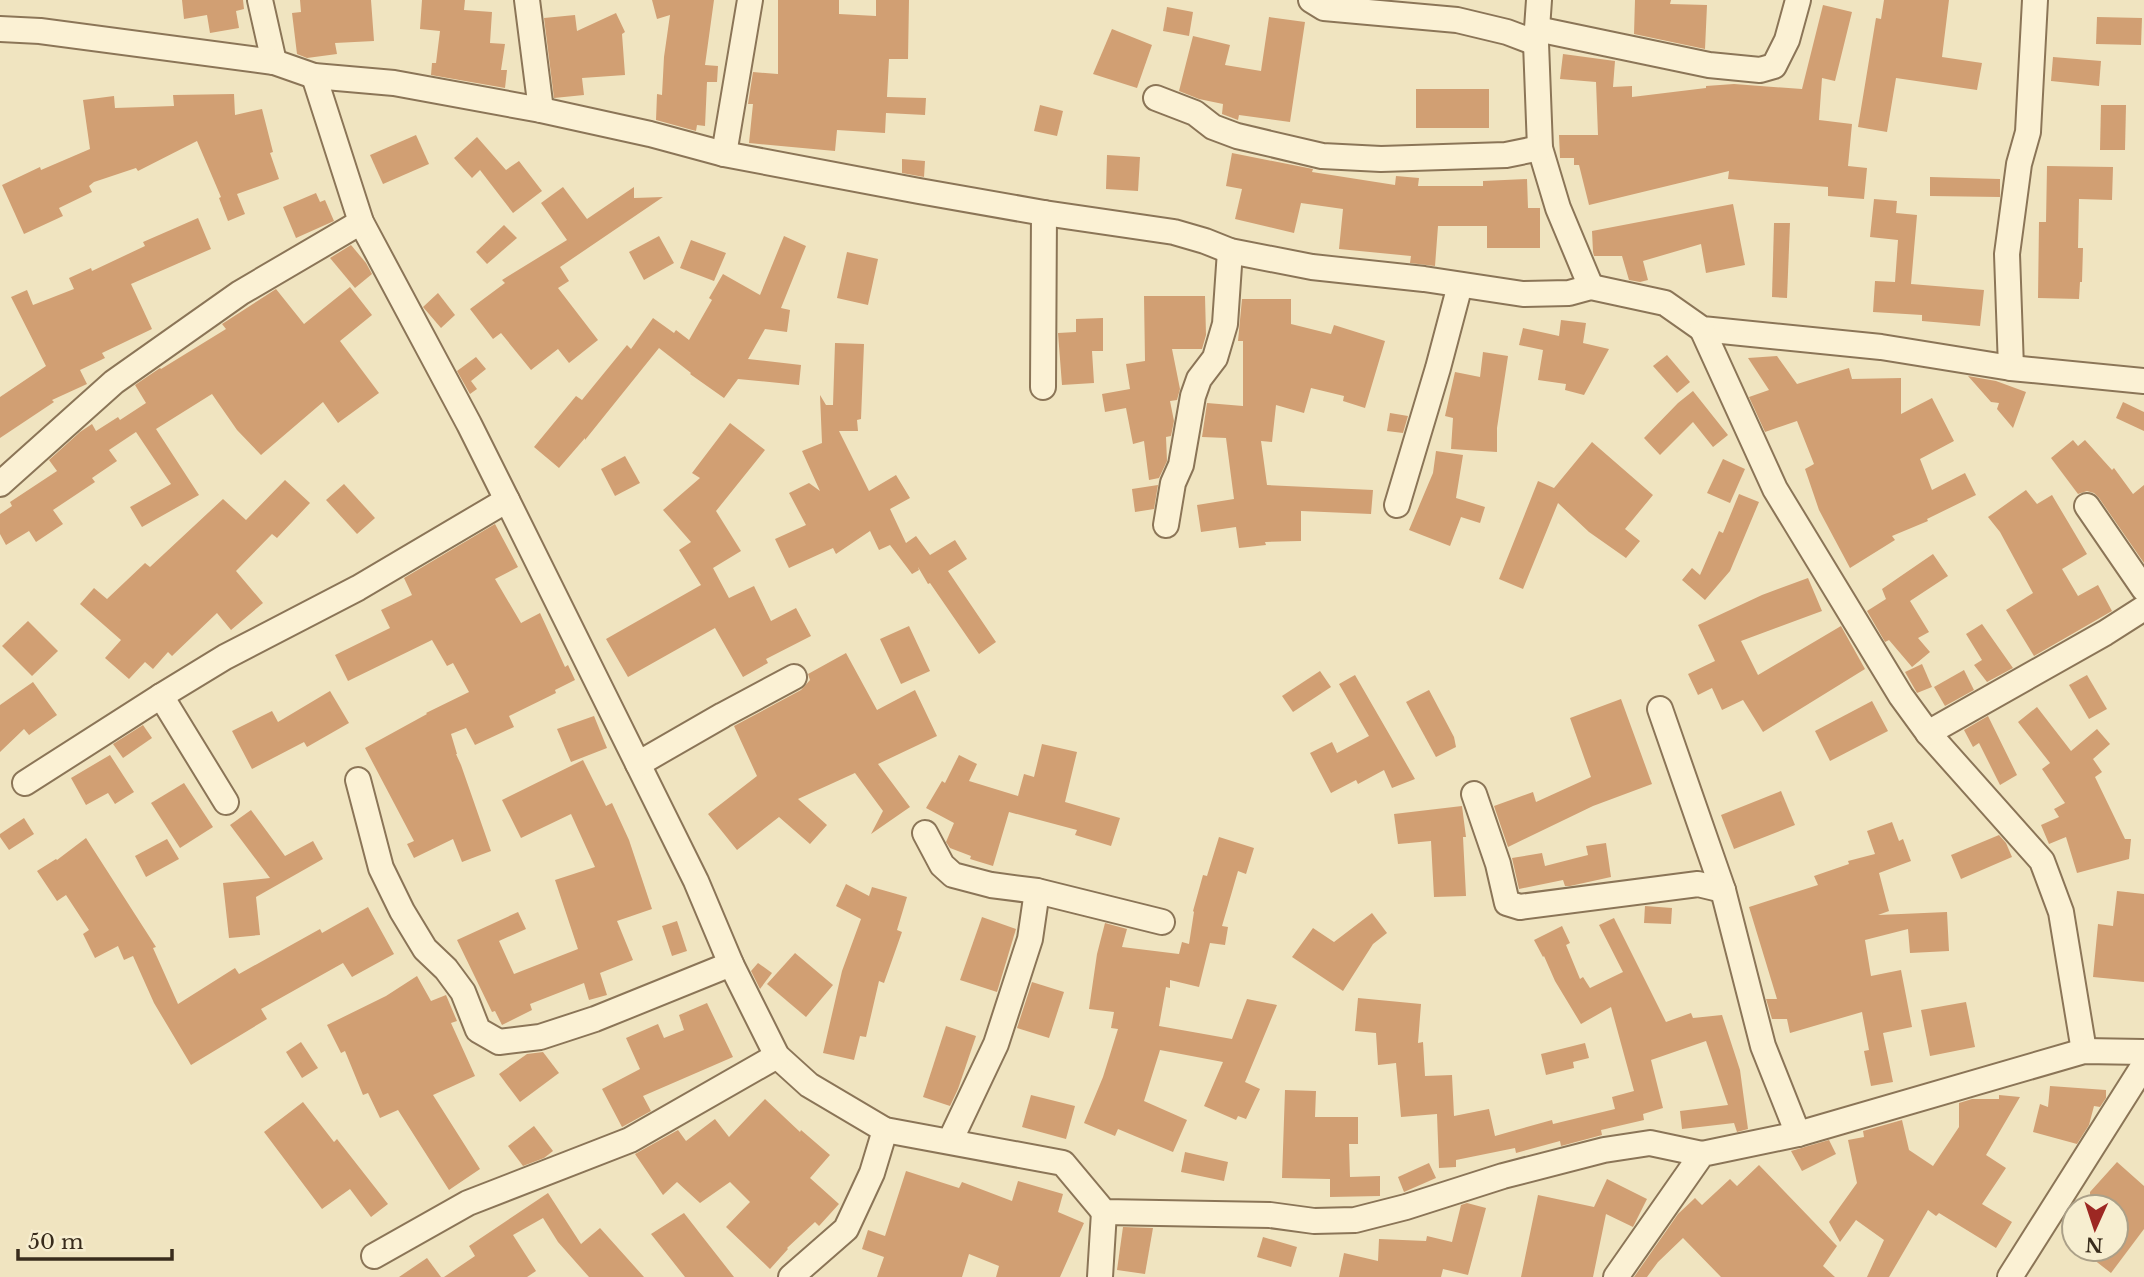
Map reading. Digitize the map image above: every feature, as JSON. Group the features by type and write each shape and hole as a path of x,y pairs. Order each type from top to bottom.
{"street":[{"path":"260,0 274,62"},
{"path":"527,0 541,110"},
{"path":"724,153 750,0"},
{"path":"1311,0 1324,8 1457,20 1507,32 1709,65 1760,70 1774,65 1787,40 1798,0"},
{"path":"1539,0 1536,36 1540,148 1558,208 1591,287"},
{"path":"2011,368 2007,254 2019,164 2028,132 2035,0"},
{"path":"0,29 40,31 274,62 314,76 394,83 541,110 724,153 1044,213 1174,232 1230,251 1312,267 1424,279 1523,294 1569,293 1591,287 1665,303 1702,329 1881,347 2011,368 2144,381"},
{"path":"314,76 361,222 507,500 696,881 731,964 777,1056 809,1085 885,1130 1063,1163 1104,1212 1100,1277"},
{"path":"1156,98 1195,113 1213,127 1237,136 1322,156 1381,159 1456,157 1506,155 1540,148"},
{"path":"1043,387 1044,213"},
{"path":"0,484 114,382 240,293 361,222"},
{"path":"1166,525 1173,483 1181,465 1193,396 1199,379 1216,358 1225,324 1230,251"},
{"path":"1397,505 1460,285"},
{"path":"1702,329 1775,489 1901,696 1928,733 2042,861 2061,912 2084,1051"},
{"path":"25,783 225,657 358,587 507,500"},
{"path":"2087,506 2144,589"},
{"path":"1928,733 2105,633 2144,608"},
{"path":"638,764 794,677"},
{"path":"161,696 226,802"},
{"path":"1660,709 1723,890 1763,1046 1798,1134"},
{"path":"358,780 381,868 402,911 425,949 446,969 463,992 478,1030 499,1042 540,1037 595,1019 731,964"},
{"path":"1474,794 1498,864 1507,903 1520,907 1698,884 1723,890"},
{"path":"925,833 942,865 953,875 991,885 1037,891 1162,922"},
{"path":"950,1141 996,1045 1030,939 1037,891"},
{"path":"1104,1212 1270,1215 1314,1221 1354,1220 1406,1207 1503,1175 1604,1150 1650,1143 1702,1153 1798,1134 2084,1051 2144,1052"},
{"path":"374,1256 468,1203 630,1140 777,1056"},
{"path":"2010,1277 2144,1065"},
{"path":"791,1277 846,1230 872,1173 885,1130"},
{"path":"1616,1277 1702,1153"}],"building":[{"path":"182,0 243,0 244,9 236,11 239,28 210,33 207,15 184,19"},
{"path":"300,0 371,0 374,41 335,43 337,54 307,58 297,54 292,13 301,12"},
{"path":"422,0 465,0 464,10 492,12 490,43 505,44 501,70 507,70 505,88 431,75 432,63 436,63 440,31 420,29"},
{"path":"652,0 714,0 705,65 718,66 717,82 707,82 705,126 697,125 696,131 656,120 657,94 662,95 670,15 657,19"},
{"path":"778,0 839,0 839,14 876,16 876,0 909,0 908,59 889,59 887,97 926,98 925,115 886,113 885,133 837,130 835,151 749,143 753,104 748,104 753,72 778,74"},
{"path":"1635,0 1671,0 1670,4 1707,5 1705,49 1634,34"},
{"path":"1884,0 1949,0 1942,57 1982,63 1977,90 1896,78 1887,132 1858,127 1876,18 1881,19"},
{"path":"1823,5 1852,12 1835,81 1822,78 1819,120 1852,124 1848,166 1867,168 1864,199 1828,196 1828,187 1728,179 1729,171 1589,205 1579,165 1574,165 1574,158 1560,158 1559,135 1598,135 1596,82 1560,79 1563,54 1615,61 1613,87 1632,86 1632,97 1734,84 1802,89"},
{"path":"1167,7 1193,12 1189,36 1163,31"},
{"path":"616,13 625,32 622,34 625,75 582,78 584,95 554,98 544,18 575,15 577,31"},
{"path":"1269,17 1305,22 1290,122 1239,115 1238,120 1222,114 1223,104 1179,91 1193,36 1230,45 1225,65 1261,71"},
{"path":"2097,17 2142,18 2141,45 2096,44"},
{"path":"1112,29 1152,45 1137,88 1093,74"},
{"path":"2053,57 2101,61 2099,86 2051,81"},
{"path":"1416,89 1489,89 1489,128 1416,128"},
{"path":"234,94 235,115 262,109 273,152 270,153 279,179 237,194 245,214 228,221 219,198 221,197 197,141 138,171 136,168 94,182 89,186 92,192 59,208 63,216 24,234 2,185 40,167 41,170 90,149 83,100 114,96 115,108 174,106 173,95"},
{"path":"1040,105 1063,111 1057,136 1034,131"},
{"path":"2101,105 2126,105 2125,150 2100,150"},
{"path":"416,135 429,164 383,184 370,155"},
{"path":"477,137 506,170 519,161 542,191 513,213 480,170 472,178 454,158"},
{"path":"1232,153 1313,169 1312,172 1395,185 1396,176 1419,178 1418,186 1483,186 1483,181 1527,179 1528,208 1540,208 1540,248 1487,248 1487,226 1438,226 1435,266 1410,263 1411,256 1339,249 1343,209 1301,203 1294,233 1235,219 1242,189 1226,186"},
{"path":"1107,155 1140,157 1138,191 1106,189"},
{"path":"902,159 925,161 924,177 902,173"},
{"path":"2047,166 2113,167 2112,200 2079,199 2078,248 2083,248 2079,299 2038,298 2039,222 2046,222"},
{"path":"1930,177 2000,179 2000,197 1930,196"},
{"path":"563,187 587,219 634,187 634,198 663,197 560,267 569,281 558,288 598,340 569,363 558,349 531,370 501,333 493,339 470,309 505,283 502,280 567,240 541,203"},
{"path":"316,193 320,202 325,200 334,221 296,238 283,207"},
{"path":"1874,199 1897,201 1896,213 1917,215 1911,284 1984,290 1980,326 1922,321 1922,315 1873,312 1875,281 1895,282 1898,240 1870,237"},
{"path":"1733,204 1745,265 1706,273 1701,244 1643,261 1648,280 1640,282 1629,280 1622,256 1594,256 1592,231"},
{"path":"198,218 211,249 131,284 152,329 102,353 105,358 80,370 87,384 52,400 54,402 0,438 0,397 46,366 11,297 27,290 33,305 74,289 69,278 91,268 92,271 145,246 143,242"},
{"path":"1774,223 1790,223 1787,298 1772,297"},
{"path":"504,225 517,238 487,264 476,252"},
{"path":"659,236 674,263 644,280 629,252"},
{"path":"784,236 806,246 781,308 790,310 787,332 765,329 748,359 801,365 799,385 738,379 724,398 659,348 559,468 534,447 576,396 582,400 627,345 631,349 653,318 689,340 712,300 709,298 723,274 760,295"},
{"path":"691,240 726,253 714,281 680,268"},
{"path":"351,245 372,274 355,288 330,258"},
{"path":"847,252 878,259 868,305 837,298"},
{"path":"350,287 372,315 340,341 379,393 338,423 323,402 261,455 237,430 212,394 156,429 199,495 142,527 130,507 171,484 136,432 109,450 117,461 92,478 95,482 53,510 63,524 36,542 29,531 6,545 0,534 0,514 12,506 10,502 57,471 49,460 80,432 92,424 96,431 118,417 120,420 146,403 135,385 226,329 222,324 276,289 304,324"},
{"path":"438,293 455,315 441,328 423,307"},
{"path":"1144,296 1205,296 1206,335 1202,349 1172,349 1180,389 1177,400 1170,401 1174,421 1171,436 1166,437 1167,461 1159,478 1149,480 1144,441 1133,444 1126,408 1105,412 1102,394 1130,389 1126,364 1145,361"},
{"path":"1242,299 1291,299 1291,324 1331,334 1334,325 1385,341 1365,408 1343,401 1344,396 1311,388 1304,413 1276,405 1272,442 1261,441 1267,485 1373,490 1371,514 1301,511 1301,541 1265,542 1266,545 1239,548 1236,527 1201,532 1197,505 1234,499 1226,438 1202,437 1207,403 1243,406 1243,341 1238,341"},
{"path":"1103,318 1103,351 1092,351 1094,383 1062,385 1058,333 1076,332 1076,319"},
{"path":"1561,320 1586,323 1583,343 1609,349 1584,395 1565,390 1566,384 1538,380 1543,350 1519,345 1523,328 1559,336"},
{"path":"835,343 864,344 861,419 857,420 858,431 839,431 869,491 896,475 910,498 890,509 906,543 916,536 930,555 955,540 967,559 948,571 996,642 979,654 918,567 919,570 912,574 890,545 879,550 870,531 836,554 833,548 789,568 775,539 806,525 789,493 809,483 820,491 802,451 822,443 820,395 826,405 833,405"},
{"path":"1483,352 1508,356 1497,428 1497,452 1451,449 1453,418 1445,416 1455,372 1480,377"},
{"path":"1667,355 1690,382 1677,393 1653,366"},
{"path":"1777,356 1797,384 1849,368 1852,379 1901,378 1901,414 1932,398 1954,441 1920,459 1932,490 1965,473 1976,495 1927,519 1928,521 1892,536 1895,540 1850,568 1819,510 1805,469 1814,464 1797,421 1765,432 1749,397 1769,390 1748,358"},
{"path":"476,357 486,369 471,381 477,389 470,394 457,371"},
{"path":"1968,376 1996,381 2026,392 2013,428 1997,409 1999,403 1991,402"},
{"path":"1693,391 1728,435 1713,447 1693,422 1660,455 1644,438"},
{"path":"2123,402 2144,412 2144,431 2116,418"},
{"path":"1390,413 1408,416 1403,433 1387,431"},
{"path":"730,423 765,450 716,511 741,551 713,568 729,598 754,586 771,621 796,608 811,636 766,659 768,663 743,677 715,628 628,677 606,639 701,585 679,550 691,542 663,510 700,478 692,473"},
{"path":"2073,440 2078,446 2085,440 2112,470 2114,468 2133,494 2144,485 2144,563 2099,498 2087,491 2078,494 2051,458"},
{"path":"1592,442 1653,495 1625,529 1640,541 1626,558 1589,532 1558,503 1523,589 1499,579 1538,481 1554,488"},
{"path":"1436,451 1463,455 1456,498 1485,507 1480,523 1461,517 1450,546 1409,530 1433,473"},
{"path":"625,456 640,483 615,496 601,469"},
{"path":"1723,459 1745,469 1730,503 1707,493"},
{"path":"285,480 310,503 277,538 272,534 236,571 263,603 231,630 217,613 172,656 168,652 153,669 145,662 129,679 105,658 121,640 80,604 94,588 107,599 145,563 150,567 223,499 246,520"},
{"path":"344,484 375,518 357,534 326,500"},
{"path":"1158,485 1154,509 1135,512 1132,489"},
{"path":"2026,490 2037,504 2052,495 2087,554 2062,569 2078,596 2098,585 2112,611 2034,656 2006,610 2033,593 2000,532 1988,517"},
{"path":"1739,494 1759,502 1730,571 1705,600 1682,580 1692,568 1700,575 1719,531 1723,533"},
{"path":"495,524 518,567 495,579 521,623 540,613 565,667 568,665 575,680 555,690 556,693 509,716 514,727 475,745 466,728 451,734 491,851 462,862 453,839 414,858 407,844 414,841 365,748 469,692 453,663 447,666 432,640 348,681 335,655 390,628 381,610 412,595 404,578"},
{"path":"1933,554 1948,576 1910,601 1929,632 1918,638 1930,652 1912,667 1889,640 1885,642 1867,611 1886,599 1882,589"},
{"path":"1808,578 1822,611 1741,641 1758,675 1841,626 1865,669 1763,732 1743,700 1722,710 1712,688 1698,695 1688,674 1715,661 1698,625 1762,595"},
{"path":"28,621 58,651 32,676 2,646"},
{"path":"1982,624 2013,668 1987,682 1974,665 1982,660 1966,634"},
{"path":"909,626 930,671 901,684 880,639"},
{"path":"846,653 877,710 915,690 937,736 878,764 910,807 871,834 883,811 855,773 798,799 827,825 810,844 779,817 737,850 708,814 757,776 734,726 801,690 810,680 808,674"},
{"path":"1922,664 1932,687 1917,693 1905,672"},
{"path":"1964,670 1974,690 1945,706 1934,687"},
{"path":"1320,671 1331,687 1293,712 1282,696"},
{"path":"1355,675 1415,779 1392,788 1384,770 1358,784 1356,780 1331,793 1310,753 1332,742 1337,753 1369,736 1339,684"},
{"path":"2087,675 2107,709 2089,719 2069,685"},
{"path":"33,682 57,715 29,735 24,729 0,752 0,705"},
{"path":"1429,690 1454,737 1456,747 1436,757 1406,702"},
{"path":"330,691 349,723 307,747 304,742 252,769 232,731 272,711 278,722"},
{"path":"1621,699 1652,784 1593,806 1508,847 1494,806 1533,792 1536,802 1591,777 1570,718"},
{"path":"1872,701 1888,731 1830,761 1815,731"},
{"path":"2037,707 2071,751 2097,729 2110,744 2093,759 2102,772 2095,777 2125,839 2131,839 2129,859 2077,873 2066,837 2049,844 2041,825 2059,817 2054,809 2065,803 2042,769 2050,763 2018,722"},
{"path":"594,716 607,748 571,762 557,729"},
{"path":"1988,716 2017,775 2000,785 1979,743 1973,747 1964,730"},
{"path":"143,725 152,738 123,758 113,744"},
{"path":"1042,744 1077,752 1065,802 1120,818 1111,846 1075,835 1077,830 1009,812 993,866 970,859 971,856 950,848 946,842 954,823 926,808 942,781 945,783 959,755 977,764 969,781 1018,796 1024,774 1034,777"},
{"path":"110,755 134,792 115,804 108,793 86,805 71,778"},
{"path":"583,760 606,806 612,803 629,840 652,909 617,921 633,960 600,973 607,995 589,1000 584,983 530,1004 532,1010 502,1025 495,1011 492,1012 457,940 518,912 526,929 499,941 514,974 578,949 555,880 595,867 571,814 521,838 502,800"},
{"path":"184,783 213,827 180,848 151,803"},
{"path":"1781,791 1795,825 1734,849 1721,815"},
{"path":"1462,806 1466,837 1463,837 1466,896 1434,897 1431,841 1398,844 1394,814"},
{"path":"251,810 285,856 313,841 323,859 256,897 260,935 229,938 223,883 270,878 230,825"},
{"path":"24,818 34,834 9,850 0,834"},
{"path":"1892,822 1899,841 1903,839 1911,861 1879,873 1889,911 1878,915 1947,912 1949,951 1910,953 1908,929 1865,940 1871,976 1901,970 1912,1027 1883,1033 1893,1082 1871,1086 1864,1051 1869,1050 1862,1012 1790,1033 1787,1019 1772,1019 1766,999 1777,999 1749,907 1818,885 1814,876 1849,864 1848,861 1875,854 1867,831"},
{"path":"1999,835 2012,857 1961,879 1951,855"},
{"path":"1219,837 1254,848 1246,874 1238,871 1222,926 1228,927 1225,945 1210,943 1199,987 1170,980 1170,988 1166,987 1159,1026 1232,1039 1247,999 1277,1005 1245,1082 1260,1089 1246,1119 1238,1116 1236,1120 1204,1106 1223,1062 1160,1050 1144,1101 1187,1120 1173,1152 1118,1129 1115,1136 1084,1123 1103,1077 1118,1029 1111,1028 1114,1012 1089,1009 1097,954 1105,923 1127,929 1122,947 1179,954 1182,942 1189,944 1193,911 1203,875 1207,876"},
{"path":"86,838 156,947 153,948 178,1004 235,968 239,974 320,929 322,933 368,907 394,954 352,977 343,963 261,1009 267,1019 191,1065 154,1003 133,956 124,960 118,946 95,958 83,934 89,930 66,895 57,901 37,871"},
{"path":"167,839 179,859 146,877 135,856"},
{"path":"1606,843 1611,877 1570,886 1565,886 1563,880 1519,889 1512,858 1542,853 1545,866 1588,855 1586,846"},
{"path":"846,884 869,896 872,887 907,897 897,930 902,932 884,983 879,981 866,1037 860,1036 854,1060 823,1053 842,971 861,919 836,906"},
{"path":"2117,891 2144,894 2144,982 2093,977 2098,924 2113,926"},
{"path":"1645,906 1672,908 1671,924 1644,923"},
{"path":"1372,913 1387,933 1373,944 1343,991 1292,957 1313,928 1334,942"},
{"path":"982,917 1016,929 997,992 960,980"},
{"path":"1614,918 1666,1022 1691,1013 1693,1018 1722,1015 1740,1070 1748,1129 1737,1132 1734,1123 1682,1129 1680,1111 1728,1105 1706,1041 1651,1060 1663,1108 1643,1114 1644,1120 1601,1130 1602,1135 1561,1146 1560,1141 1516,1153 1515,1148 1456,1160 1456,1167 1439,1168 1437,1114 1401,1117 1396,1063 1378,1065 1376,1033 1355,1031 1358,998 1421,1004 1418,1043 1423,1042 1425,1076 1452,1075 1454,1116 1489,1109 1495,1136 1552,1120 1553,1124 1615,1109 1612,1097 1634,1091 1611,1007 1581,1024 1534,940 1562,926 1570,943 1566,945 1580,979 1583,977 1590,988 1623,972 1599,925"},
{"path":"677,921 687,951 672,956 662,926"},
{"path":"795,953 833,985 806,1017 767,984"},
{"path":"758,963 772,973 760,989 751,971"},
{"path":"417,976 431,1001 446,995 457,1021 451,1023 475,1076 433,1095 480,1169 449,1190 398,1110 380,1118 368,1093 363,1095 345,1051 341,1053 327,1025 386,996"},
{"path":"1032,982 1064,992 1049,1038 1017,1028"},
{"path":"1966,1002 1975,1047 1930,1056 1921,1010"},
{"path":"707,1003 733,1057 643,1096 651,1111 622,1127 602,1089 640,1069 626,1038 658,1024 664,1038 684,1030 679,1015"},
{"path":"946,1026 976,1036 950,1106 923,1097"},
{"path":"301,1042 318,1068 302,1078 286,1052"},
{"path":"1585,1043 1589,1058 1573,1062 1574,1068 1546,1075 1541,1054"},
{"path":"543,1052 559,1073 520,1102 499,1074 527,1054"},
{"path":"2050,1086 2106,1090 2106,1098 2100,1107 2094,1106 2089,1125 2077,1144 2033,1132 2040,1104 2048,1107"},
{"path":"1285,1090 1316,1091 1315,1117 1358,1117 1358,1144 1349,1144 1350,1177 1380,1176 1380,1196 1330,1197 1330,1179 1282,1178"},
{"path":"1031,1095 1075,1106 1066,1139 1022,1127"},
{"path":"1999,1095 2020,1097 1986,1155 2006,1168 1982,1204 2012,1222 1996,1248 1939,1213 1936,1216 1928,1210 1889,1277 1867,1277 1884,1240 1856,1220 1840,1242 1829,1222 1857,1183 1848,1140 1864,1137 1863,1131 1902,1120 1909,1150 1933,1166 1959,1127 1959,1103 1972,1099 1999,1099"},
{"path":"765,1099 800,1132 801,1130 830,1155 810,1178 839,1204 819,1226 815,1222 787,1248 770,1269 726,1227 750,1202 730,1182 700,1203 677,1182 663,1195 635,1154 678,1130 686,1141 715,1119 729,1137"},
{"path":"303,1102 334,1142 337,1139 388,1204 371,1217 350,1189 322,1209 264,1132"},
{"path":"534,1126 553,1151 544,1158 523,1166 508,1146"},
{"path":"1829,1140 1836,1154 1802,1171 1791,1151"},
{"path":"1185,1152 1228,1162 1224,1181 1181,1172"},
{"path":"2117,1162 2144,1186 2144,1229 2130,1248 2130,1193 2090,1192"},
{"path":"1429,1163 1436,1178 1404,1192 1398,1177"},
{"path":"1759,1165 1837,1246 1823,1266 1835,1277 1721,1277 1683,1238 1647,1277 1634,1277 1678,1214 1695,1198 1702,1205 1730,1179 1737,1186"},
{"path":"906,1171 959,1188 962,1182 1012,1201 1018,1181 1063,1194 1058,1212 1084,1223 1060,1277 996,1277 999,1266 969,1254 962,1277 877,1277 884,1257 862,1249 868,1230 885,1236"},
{"path":"1607,1179 1647,1199 1633,1227 1606,1214 1593,1277 1521,1277 1538,1195 1594,1207"},
{"path":"548,1193 581,1244 600,1228 644,1277 589,1277 558,1242 543,1218 513,1235 536,1271 527,1277 444,1277 475,1256 469,1246"},
{"path":"1467,1203 1486,1208 1468,1275 1443,1269 1441,1277 1339,1277 1344,1253 1378,1261 1379,1239 1426,1241 1427,1236 1452,1242 1461,1205"},
{"path":"684,1213 734,1277 685,1277 651,1234"},
{"path":"1123,1227 1153,1228 1145,1274 1117,1270"},
{"path":"1263,1237 1297,1247 1291,1267 1257,1257"},
{"path":"427,1258 441,1277 399,1277"},
{"path":"2098,1263 2118,1263 2111,1273"}]}
